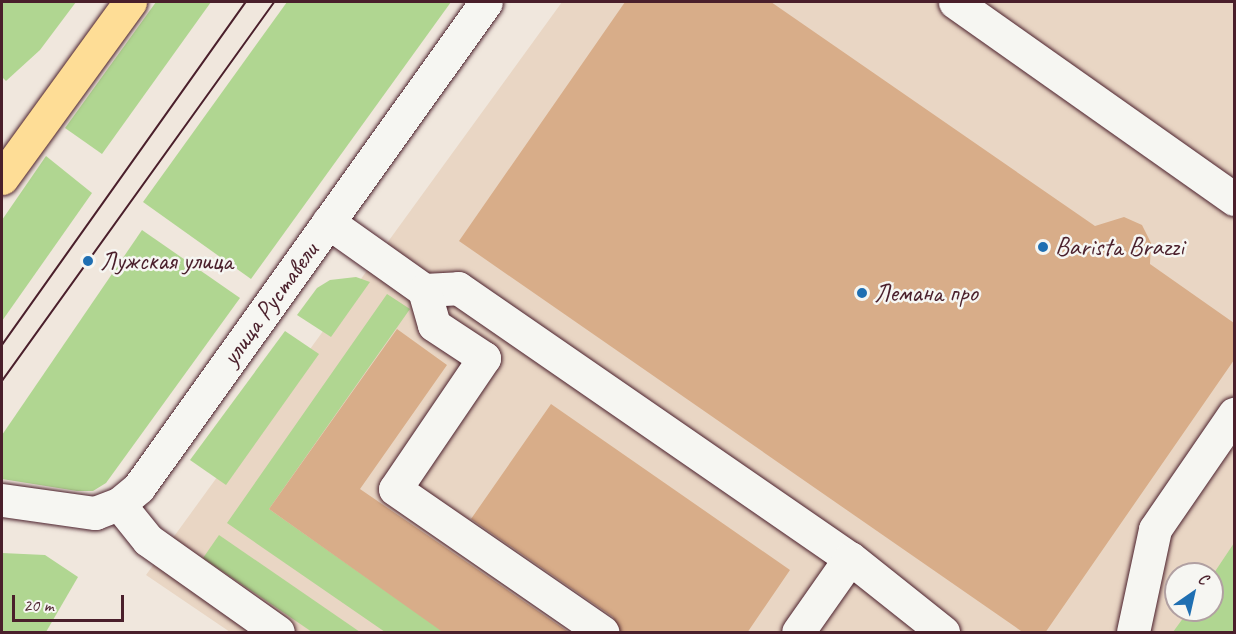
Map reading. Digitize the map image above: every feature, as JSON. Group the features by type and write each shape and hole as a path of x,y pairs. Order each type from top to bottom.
{"main road":[{"path":"2,178 130,2"}],"street":[{"name":"улица Руставели","path":"2,500 74,513 95,513 119,504 139,487 486,2"},
{"path":"955,2 1234,199"},
{"path":"328,222 424,290 458,288 850,558 943,633"},
{"path":"424,290 434,325 484,358 395,489 602,633"},
{"path":"1134,633 1155,529 1234,414"},
{"path":"119,504 148,540 278,633"},
{"path":"798,633 850,558"}],"shaded area":[{"path":"562,2 1234,2 1234,632 230,632 146,575"}],"green space":[{"path":"2,2 76,2 40,50 6,81 2,77"},
{"path":"156,2 211,2 102,154 65,128"},
{"path":"287,2 451,2 251,279 143,202"},
{"path":"46,156 92,193 2,321 2,220"},
{"path":"142,230 240,298 106,483 93,491 77,491 2,479 2,435"},
{"path":"356,277 370,282 331,337 297,315 317,288 330,280"},
{"path":"387,294 410,309 269,509 444,632 385,632 227,523"},
{"path":"285,331 319,354 226,485 190,460"},
{"path":"219,535 360,632 312,632 203,558"},
{"path":"1234,543 1234,632 1173,632 1180,622 1224,622 1224,562 1221,562"},
{"path":"2,553 45,555 78,577 46,632 2,632"}],"building":[{"name":"Лемана про","path":"625,2 771,2 1095,226 1124,217 1142,225 1151,243 1150,264 1234,323 1234,360 1045,633 1024,633 459,241"},
{"path":"397,329 447,365 360,489 570,633 444,633 269,509"},
{"path":"551,404 790,570 747,633 621,633 613,617 471,519"}],"tram line":[{"path":"2,345 246,2"},
{"path":"2,381 274,2"}],"place":[{"name":"Barista Brazzi","path":"1043,247"},
{"name":"Лужская улица","path":"88,261"},
{"name":"Лемана про","path":"862,293"}]}
